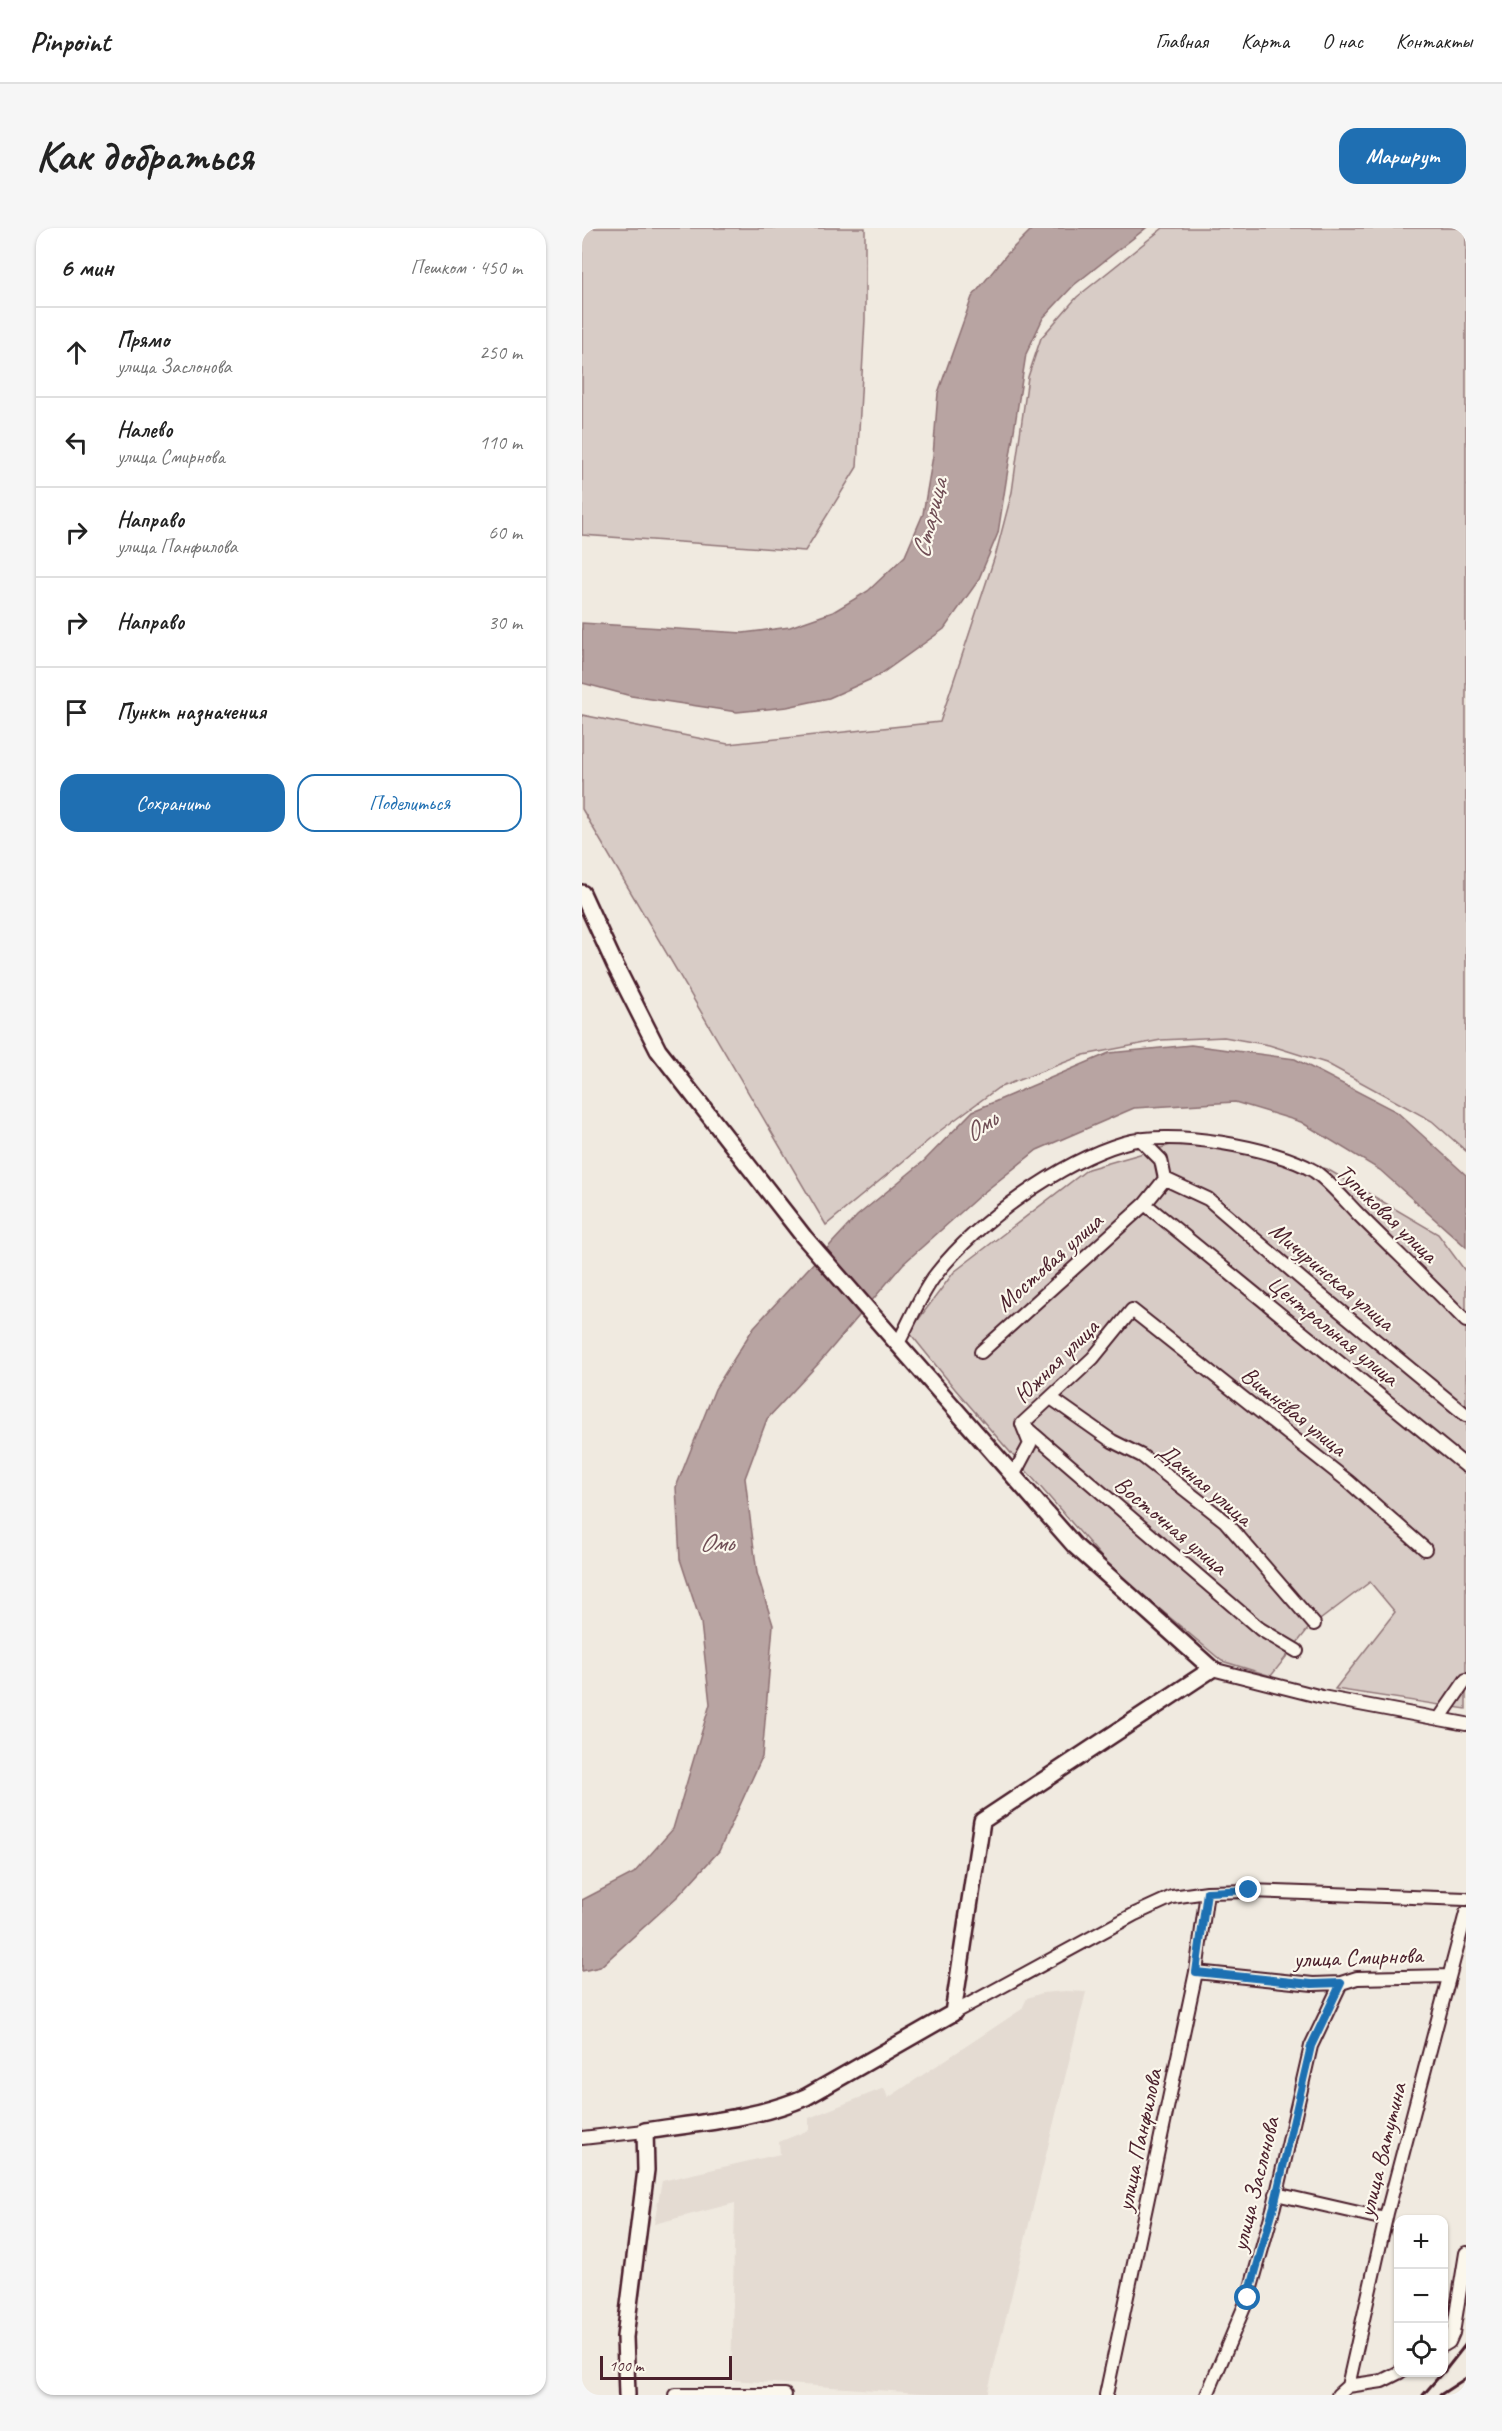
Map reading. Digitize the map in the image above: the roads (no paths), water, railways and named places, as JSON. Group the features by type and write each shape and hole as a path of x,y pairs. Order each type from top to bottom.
{"main road":[{"path":"582,893 658,1050 804,1237 1075,1546 1212,1670 982,1821 953,2013 788,2105 730,2119 645,2131 645,2180 625,2337 627,2395"}],"street":[{"name":"Тупиковая улица","path":"895,1342 936,1275 971,1236 1025,1194 1074,1163 1140,1139 1175,1138 1228,1143 1272,1155 1315,1172 1466,1321"},
{"path":"1140,1139 1161,1160 1165,1179"},
{"name":"Мостовая улица","path":"981,1352 1145,1204 1165,1179"},
{"name":"Мичуринская улица","path":"1165,1179 1208,1199 1466,1415"},
{"name":"Центральная улица","path":"1145,1204 1466,1466"},
{"name":"Южная улица","path":"1013,1476 1030,1444 1022,1425 1093,1358 1132,1310"},
{"name":"Вишнёвая улица","path":"1132,1310 1323,1461 1425,1549"},
{"name":"Дачная улица","path":"1051,1398 1112,1441 1142,1456 1225,1521 1314,1624"},
{"name":"Восточная улица","path":"1022,1425 1260,1629 1297,1651"},
{"path":"1212,1670 1322,1697 1466,1724"},
{"path":"1439,1719 1466,1680"},
{"path":"953,2013 1135,1914 1172,1897 1207,1892 1249,1890 1466,1899"},
{"name":"улица Панфилова","path":"1106,2395 1196,1972 1207,1892"},
{"name":"улица Ватутина","path":"1348,2386 1385,2219 1466,1913"},
{"name":"улица Смирнова","path":"1196,1972 1312,1984 1341,1983 1357,1978 1449,1976"},
{"name":"улица Заслонова","path":"1207,2395 1248,2298 1276,2194 1311,2046 1341,1983"},
{"path":"582,2138 645,2131"},
{"path":"1276,2194 1385,2219"},
{"path":"1448,2342 1453,2333 1466,2253"},
{"path":"1338,2395 1348,2386 1382,2381 1394,2376"},
{"path":"675,2395 785,2395"}],"water":[{"name":"Старица","path":"1033,228 1146,228 1074,285 1043,318 1026,354 998,533 978,581 944,629 878,676 829,698 787,707 737,712 631,696 582,683 582,623 743,633 790,627 833,612 868,591 905,556 923,514 933,456 938,393 972,297 1007,254"},
{"name":"Омь","path":"1191,1045 1295,1059 1397,1112 1466,1175 1466,1247 1380,1170 1301,1122 1235,1102 1134,1108 1037,1150 978,1197 903,1264 819,1363 767,1419 745,1478 757,1573 773,1625 762,1757 719,1851 678,1896 600,1967 582,1971 582,1900 634,1873 673,1829 710,1704 701,1623 680,1559 676,1487 715,1389 754,1327 857,1216 924,1161 973,1111 1109,1053"}],"railway":[{"path":"1448,2367 1466,2344"},
{"path":"1423,2395 1439,2377"},
{"path":"1440,2395 1466,2378"}]}
